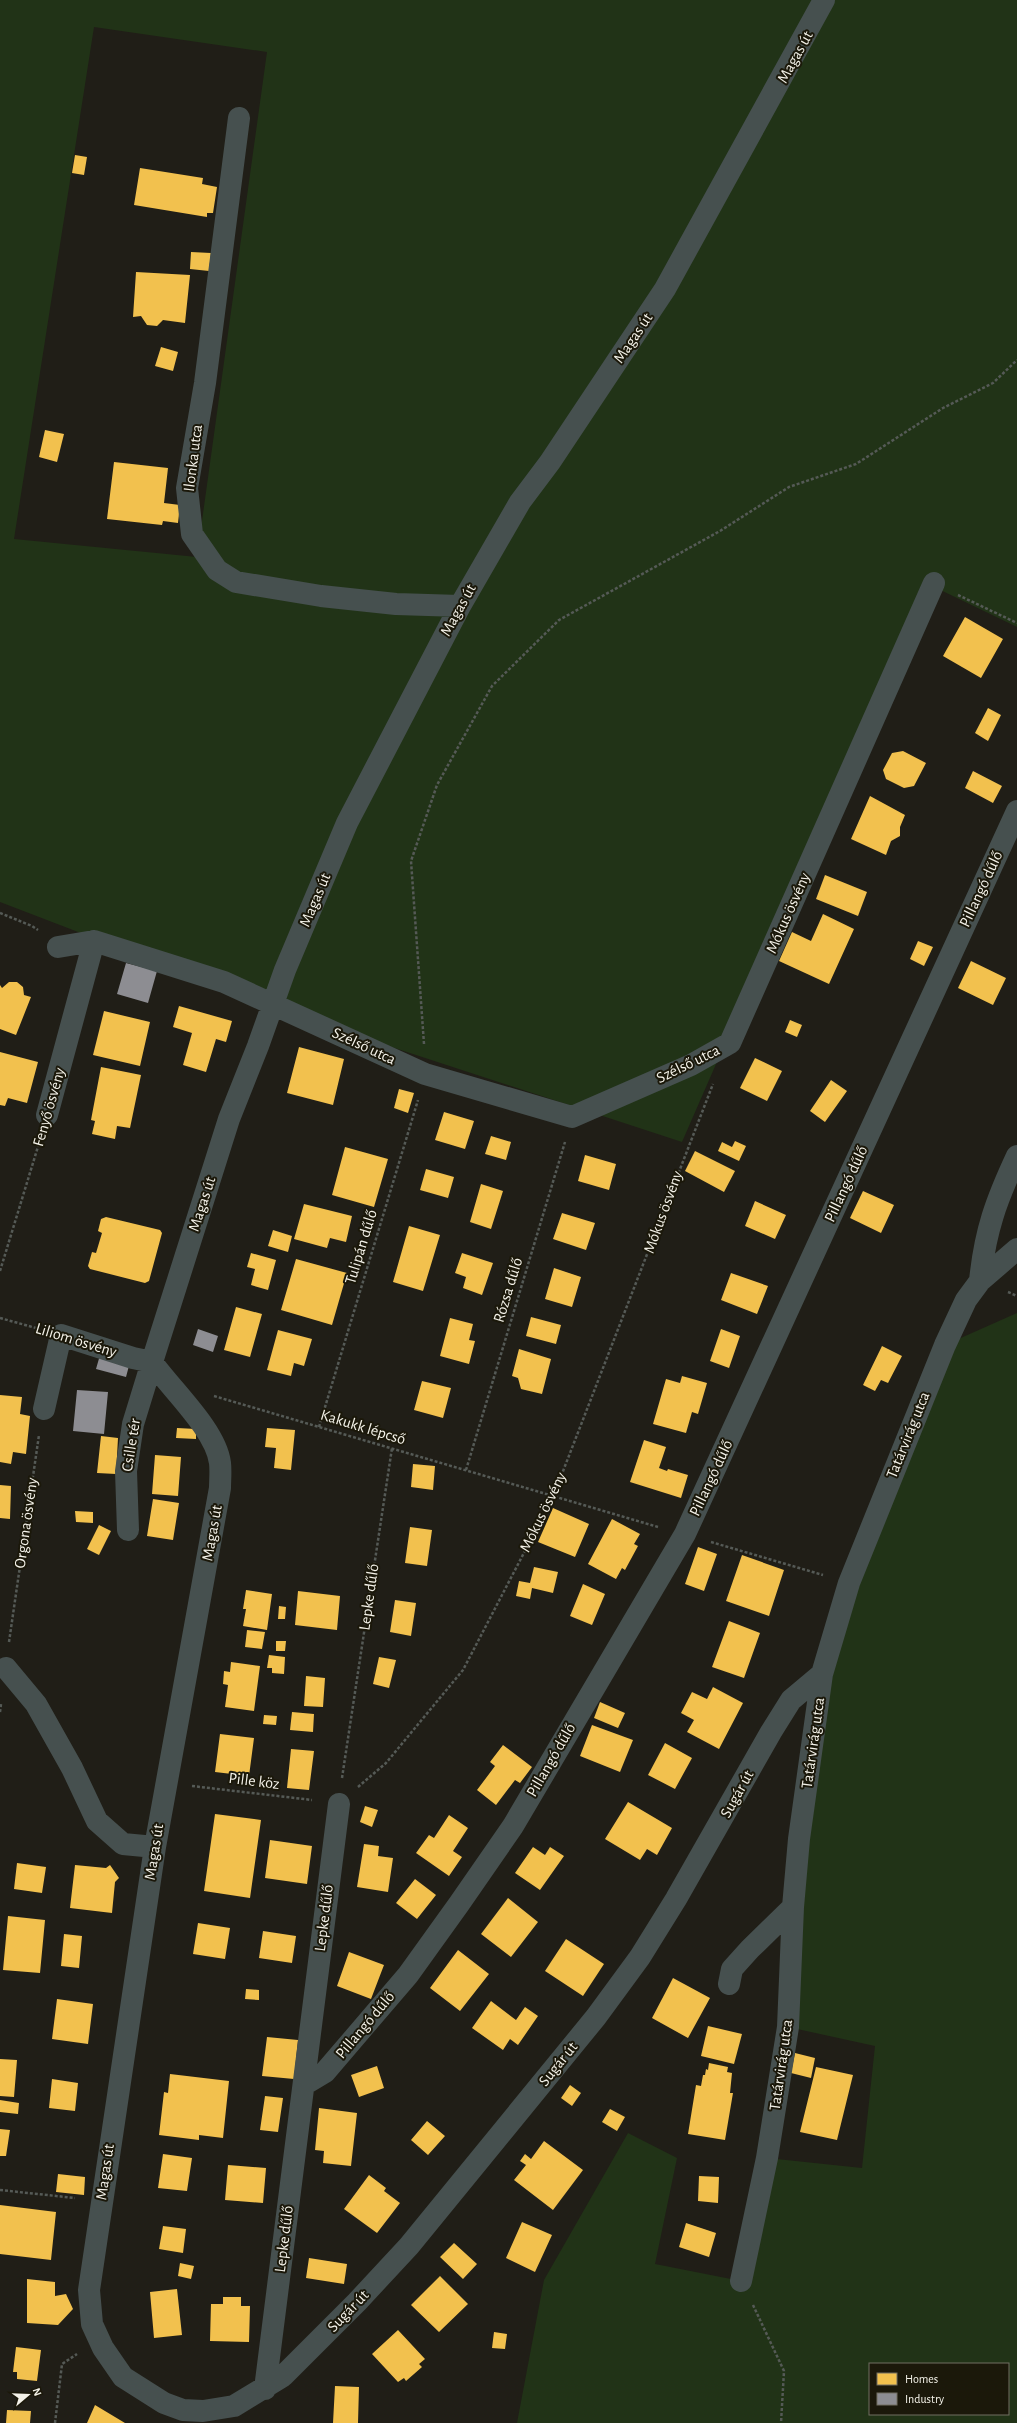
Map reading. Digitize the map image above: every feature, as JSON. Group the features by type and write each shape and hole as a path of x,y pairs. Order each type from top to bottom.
{"street":[{"name":"Magas út","path":"234,2414 183,2410 164,2403 123,2377 103,2348 92,2324 89,2290 101,2201 155,1847 213,1535 220,1488 220,1462 209,1436 192,1410 165,1382 152,1362 229,1119 285,970 348,823 460,606 520,502 550,462 665,289 824,0"},
{"name":"Ilonka utca","path":"239,118 205,383 186,488 192,534 217,570 236,582 336,598 396,604 460,606"},
{"name":"Mókus ösvény","path":"730,1043 934,583"},
{"name":"Pillangó dűlő","path":"305,2084 325,2072 408,1975 513,1826 685,1534 1017,811"},
{"name":"Szélső utca","path":"58,947 94,942 224,982 425,1074 572,1117 691,1065 730,1043"},
{"name":"Fenyő ösvény","path":"47,1115 94,942"},
{"path":"980,1281 984,1247 991,1217 1017,1156"},
{"name":"Tatárvirág utca","path":"741,2281 767,2158 788,2027 799,1838 822,1674 849,1583 944,1345 966,1300 980,1281 1017,1249"},
{"name":"Liliom ösvény","path":"61,1335 133,1358 152,1362"},
{"path":"44,1409 61,1335"},
{"name":"Csille tér","path":"128,1530 127,1463 132,1424 152,1362"},
{"path":"6,1668 36,1704 72,1768 97,1821 123,1844 155,1847"},
{"name":"Sugár út","path":"234,2414 283,2376 303,2357 409,2246 596,2017 640,1957 668,1912 791,1700 822,1674"},
{"name":"Lepke dűlő","path":"265,2389 305,2084 338,1804"},
{"path":"729,1984 732,1969 750,1949 794,1907"}],"path":[{"name":"Tulipán dűlő","path":"319,1426 425,1074 421,992 411,861 437,785 492,686 559,620 720,531 789,487 856,464 943,408 993,383 1017,360"},
{"path":"934,583 1017,623"},
{"path":"0,913 32,926 58,947"},
{"name":"Mókus ösvény","path":"338,1804 386,1763 463,1670 553,1497 611,1352 683,1159 730,1043"},
{"name":"Fenyő ösvény","path":"0,1271 47,1115"},
{"name":"Rózsa dűlő","path":"466,1470 572,1117"},
{"name":"Liliom ösvény","path":"0,1318 61,1335"},
{"name":"Kakukk lépcső","path":"209,1394 553,1497"},
{"name":"Orgona ösvény","path":"0,1712 37,1446 44,1409"},
{"name":"Lepke dűlő","path":"338,1804 392,1448"},
{"name":"Pille köz","path":"166,1782 338,1804"},
{"path":"0,2190 101,2201"},
{"path":"741,2281 784,2371 781,2423"},
{"path":"55,2423 62,2364"}],"green space":[{"path":"0,0 1017,0 1017,627 926,583 682,1142 300,1017 0,902","holes":["94,27 267,52 197,557 14,539"]},
{"path":"1017,1313 1017,2423 517,2423 544,2280 628,2133 677,2158 655,2264 741,2281 767,2158 862,2168 875,2046 788,2027 822,1674 945,1345"}],"building: Homes":[{"path":"75,155 87,157 84,175 72,173"},
{"path":"140,168 203,178 202,184 217,187 213,213 207,213 207,217 134,205"},
{"path":"191,252 211,253 209,271 190,269"},
{"path":"136,272 190,275 185,323 163,320 157,326 147,325 141,316 133,317"},
{"path":"161,347 178,352 173,371 155,366"},
{"path":"45,430 64,434 57,462 39,457"},
{"path":"114,462 168,468 164,503 180,505 178,523 163,521 162,525 107,519"},
{"path":"965,617 1003,639 981,678 943,656"},
{"path":"988,708 1001,715 988,741 975,733"},
{"path":"903,751 926,763 914,786 904,788 886,779 883,770 892,753"},
{"path":"973,771 1002,786 993,803 965,788"},
{"path":"870,796 905,815 900,827 900,836 891,841 886,855 851,839"},
{"path":"825,875 867,892 858,916 816,899"},
{"path":"823,914 854,929 829,984 779,961 792,932 811,941"},
{"path":"918,941 933,947 924,966 910,959"},
{"path":"971,961 1006,978 993,1005 958,988"},
{"path":"9,982 17,982 23,987 24,995 31,997 16,1035 0,1029 0,985 2,988"},
{"path":"179,1006 232,1021 226,1042 216,1039 206,1072 183,1065 192,1033 173,1027"},
{"path":"104,1011 150,1022 140,1066 93,1055"},
{"path":"790,1020 802,1025 797,1037 785,1032"},
{"path":"299,1047 344,1059 333,1105 287,1093"},
{"path":"0,1052 38,1062 27,1103 8,1098 5,1106 0,1105"},
{"path":"755,1058 782,1071 767,1101 740,1088"},
{"path":"101,1067 141,1075 130,1128 117,1126 115,1139 92,1134 95,1121 91,1120"},
{"path":"831,1080 847,1091 825,1122 810,1111"},
{"path":"399,1089 414,1093 408,1113 394,1108"},
{"path":"444,1112 474,1121 465,1149 435,1140"},
{"path":"491,1136 511,1142 506,1160 485,1154"},
{"path":"735,1141 746,1146 739,1161 718,1151 722,1142 732,1147"},
{"path":"345,1147 388,1159 374,1207 332,1195"},
{"path":"695,1151 735,1171 724,1192 685,1171"},
{"path":"585,1155 616,1164 609,1190 578,1181"},
{"path":"426,1169 454,1177 448,1198 420,1190"},
{"path":"481,1184 503,1191 491,1229 470,1222"},
{"path":"863,1191 894,1205 881,1233 850,1218"},
{"path":"755,1201 786,1215 775,1239 745,1226"},
{"path":"304,1204 352,1216 346,1242 330,1238 327,1248 294,1239"},
{"path":"562,1213 595,1223 586,1250 553,1239"},
{"path":"106,1217 160,1230 162,1233 149,1281 145,1283 90,1269 88,1266 92,1252 96,1253 102,1233 98,1231 101,1219"},
{"path":"409,1226 440,1235 423,1291 393,1282"},
{"path":"273,1230 292,1236 288,1252 268,1246"},
{"path":"251,1253 276,1260 268,1290 251,1285 255,1269 247,1267"},
{"path":"462,1253 493,1263 482,1295 463,1288 466,1277 455,1273"},
{"path":"296,1259 347,1273 332,1325 281,1310"},
{"path":"554,1268 581,1277 572,1307 545,1299"},
{"path":"731,1273 768,1286 757,1314 721,1300"},
{"path":"236,1307 262,1314 250,1357 224,1350"},
{"path":"531,1317 561,1325 556,1344 526,1336"},
{"path":"450,1318 473,1324 469,1340 475,1341 469,1364 440,1356"},
{"path":"721,1329 740,1336 729,1368 710,1361"},
{"path":"278,1330 312,1339 304,1366 294,1363 291,1376 267,1370"},
{"path":"882,1346 902,1356 888,1383 881,1380 875,1391 863,1385"},
{"path":"519,1349 551,1359 542,1394 521,1389 518,1378 512,1376"},
{"path":"682,1376 707,1383 698,1414 692,1412 686,1433 653,1424 666,1379 680,1383"},
{"path":"422,1381 451,1388 443,1418 414,1410"},
{"path":"0,1395 22,1397 20,1414 30,1416 26,1454 13,1452 11,1464 0,1462"},
{"path":"177,1428 196,1429 196,1439 176,1438"},
{"path":"267,1428 295,1430 291,1470 274,1468 276,1448 265,1447"},
{"path":"101,1436 118,1438 116,1474 97,1473"},
{"path":"644,1440 666,1447 659,1468 688,1475 681,1498 630,1482"},
{"path":"155,1455 181,1457 178,1496 152,1494"},
{"path":"413,1464 435,1466 433,1490 411,1487"},
{"path":"0,1485 11,1486 10,1519 0,1518"},
{"path":"153,1499 179,1503 173,1540 147,1536"},
{"path":"553,1508 589,1524 575,1557 538,1542"},
{"path":"75,1511 93,1512 93,1523 76,1522"},
{"path":"612,1519 640,1534 634,1544 638,1546 625,1570 622,1568 616,1579 588,1564"},
{"path":"99,1525 111,1531 99,1555 87,1549"},
{"path":"410,1527 432,1530 427,1566 405,1563"},
{"path":"698,1547 717,1554 704,1591 685,1584"},
{"path":"742,1555 784,1570 769,1616 726,1601"},
{"path":"534,1567 558,1572 553,1593 532,1588 530,1599 516,1596 519,1581 530,1583"},
{"path":"583,1584 605,1594 592,1625 570,1616"},
{"path":"246,1590 272,1594 267,1630 243,1626 246,1609 243,1609"},
{"path":"298,1591 340,1596 337,1630 295,1625"},
{"path":"395,1600 416,1603 411,1636 390,1632"},
{"path":"279,1606 286,1607 285,1619 278,1619"},
{"path":"729,1621 760,1633 744,1678 712,1667"},
{"path":"247,1630 265,1632 262,1649 245,1647"},
{"path":"276,1641 286,1641 285,1651 276,1651"},
{"path":"269,1655 285,1657 284,1674 272,1673 272,1668 267,1668"},
{"path":"379,1657 396,1660 389,1688 373,1684"},
{"path":"231,1662 260,1666 254,1711 225,1707 228,1685 223,1684 224,1671 230,1672"},
{"path":"306,1676 325,1678 323,1707 304,1706"},
{"path":"713,1687 743,1703 719,1749 687,1732 694,1720 681,1713 692,1692 707,1699"},
{"path":"600,1702 625,1713 618,1728 594,1718"},
{"path":"292,1712 314,1714 313,1732 290,1730"},
{"path":"264,1715 277,1716 276,1725 263,1724"},
{"path":"592,1725 633,1740 620,1772 580,1756"},
{"path":"220,1734 254,1738 249,1776 215,1772"},
{"path":"665,1743 692,1758 675,1789 648,1775"},
{"path":"503,1745 532,1767 520,1783 515,1780 496,1805 477,1790 495,1766 490,1762"},
{"path":"291,1749 314,1751 309,1790 287,1788"},
{"path":"628,1802 672,1828 657,1855 647,1849 640,1860 605,1839"},
{"path":"365,1806 378,1810 372,1827 360,1822"},
{"path":"215,1814 261,1820 250,1898 204,1891"},
{"path":"449,1815 468,1828 453,1851 462,1857 449,1876 416,1853 429,1835 434,1838"},
{"path":"270,1840 312,1846 307,1884 265,1878"},
{"path":"364,1844 379,1846 378,1856 393,1858 388,1892 357,1887"},
{"path":"533,1847 545,1855 550,1847 564,1856 540,1890 515,1873"},
{"path":"17,1863 46,1867 42,1893 14,1889"},
{"path":"75,1865 106,1868 110,1865 119,1878 115,1882 112,1913 70,1908"},
{"path":"415,1879 436,1895 417,1919 396,1903"},
{"path":"508,1898 538,1922 511,1957 481,1934"},
{"path":"8,1916 45,1920 40,1973 3,1970"},
{"path":"198,1923 230,1928 225,1959 193,1954"},
{"path":"263,1931 296,1936 292,1963 259,1958"},
{"path":"64,1934 82,1936 79,1968 61,1966"},
{"path":"566,1939 604,1964 583,1996 545,1971"},
{"path":"458,1950 489,1974 460,2011 430,1988"},
{"path":"349,1952 384,1965 371,1999 337,1986"},
{"path":"673,1978 710,1998 688,2038 652,2018"},
{"path":"246,1989 259,1990 259,2000 245,1999"},
{"path":"57,1999 93,2004 88,2044 52,2039"},
{"path":"491,2001 516,2020 525,2007 538,2016 518,2045 510,2039 503,2050 472,2028"},
{"path":"708,2026 742,2034 734,2064 701,2056"},
{"path":"267,2037 298,2040 294,2079 262,2076"},
{"path":"795,2053 815,2058 811,2078 791,2073"},
{"path":"0,2059 17,2060 14,2097 0,2096"},
{"path":"709,2063 728,2067 727,2072 732,2073 730,2093 733,2093 725,2140 688,2134 696,2085 701,2086 703,2075 705,2075 706,2069 708,2070"},
{"path":"377,2066 384,2088 359,2097 351,2075"},
{"path":"816,2067 853,2075 837,2140 800,2132"},
{"path":"170,2074 229,2081 223,2138 199,2135 199,2140 159,2135 164,2092 168,2093"},
{"path":"52,2079 78,2083 75,2111 49,2108"},
{"path":"570,2085 581,2093 572,2106 561,2098"},
{"path":"265,2096 283,2098 278,2132 260,2130"},
{"path":"0,2100 19,2103 18,2114 0,2112"},
{"path":"319,2108 357,2113 351,2166 323,2163 324,2151 315,2150"},
{"path":"610,2109 625,2117 617,2131 602,2122"},
{"path":"427,2121 445,2136 428,2155 411,2140"},
{"path":"0,2129 10,2130 6,2156 0,2156"},
{"path":"544,2141 583,2170 553,2210 514,2180 526,2165 520,2161 525,2154 531,2159"},
{"path":"163,2154 192,2158 187,2191 158,2188"},
{"path":"228,2165 266,2168 263,2203 225,2200"},
{"path":"58,2174 85,2177 84,2195 56,2192"},
{"path":"369,2175 386,2188 384,2191 400,2203 377,2233 344,2209"},
{"path":"699,2176 719,2177 718,2203 698,2201"},
{"path":"0,2205 56,2212 51,2260 0,2254"},
{"path":"522,2222 552,2235 535,2272 506,2258"},
{"path":"686,2223 716,2233 709,2257 679,2247"},
{"path":"163,2226 186,2229 183,2253 159,2249"},
{"path":"454,2243 477,2264 463,2279 440,2257"},
{"path":"309,2258 347,2264 344,2284 306,2278"},
{"path":"180,2263 194,2266 191,2279 178,2276"},
{"path":"440,2276 468,2304 439,2332 411,2305"},
{"path":"27,2279 55,2282 55,2296 66,2294 73,2309 58,2325 27,2323"},
{"path":"177,2289 182,2335 154,2338 150,2292"},
{"path":"223,2297 241,2297 241,2306 250,2306 249,2342 210,2341 211,2304 223,2304"},
{"path":"398,2330 425,2359 419,2364 422,2367 406,2381 404,2378 398,2382 372,2354"},
{"path":"494,2332 507,2334 505,2349 492,2348"},
{"path":"16,2347 41,2350 37,2381 17,2379 17,2372 13,2372"},
{"path":"335,2386 359,2387 358,2423 333,2423"},
{"path":"95,2405 125,2423 87,2423"},
{"path":"7,2410 31,2411 30,2423 6,2423"}],"building: Industry":[{"path":"126,963 157,971 148,1003 117,994"},
{"path":"198,1329 218,1336 213,1352 193,1345"},
{"path":"100,1355 130,1362 126,1377 96,1369"},
{"path":"77,1390 108,1392 104,1434 73,1431"}]}
